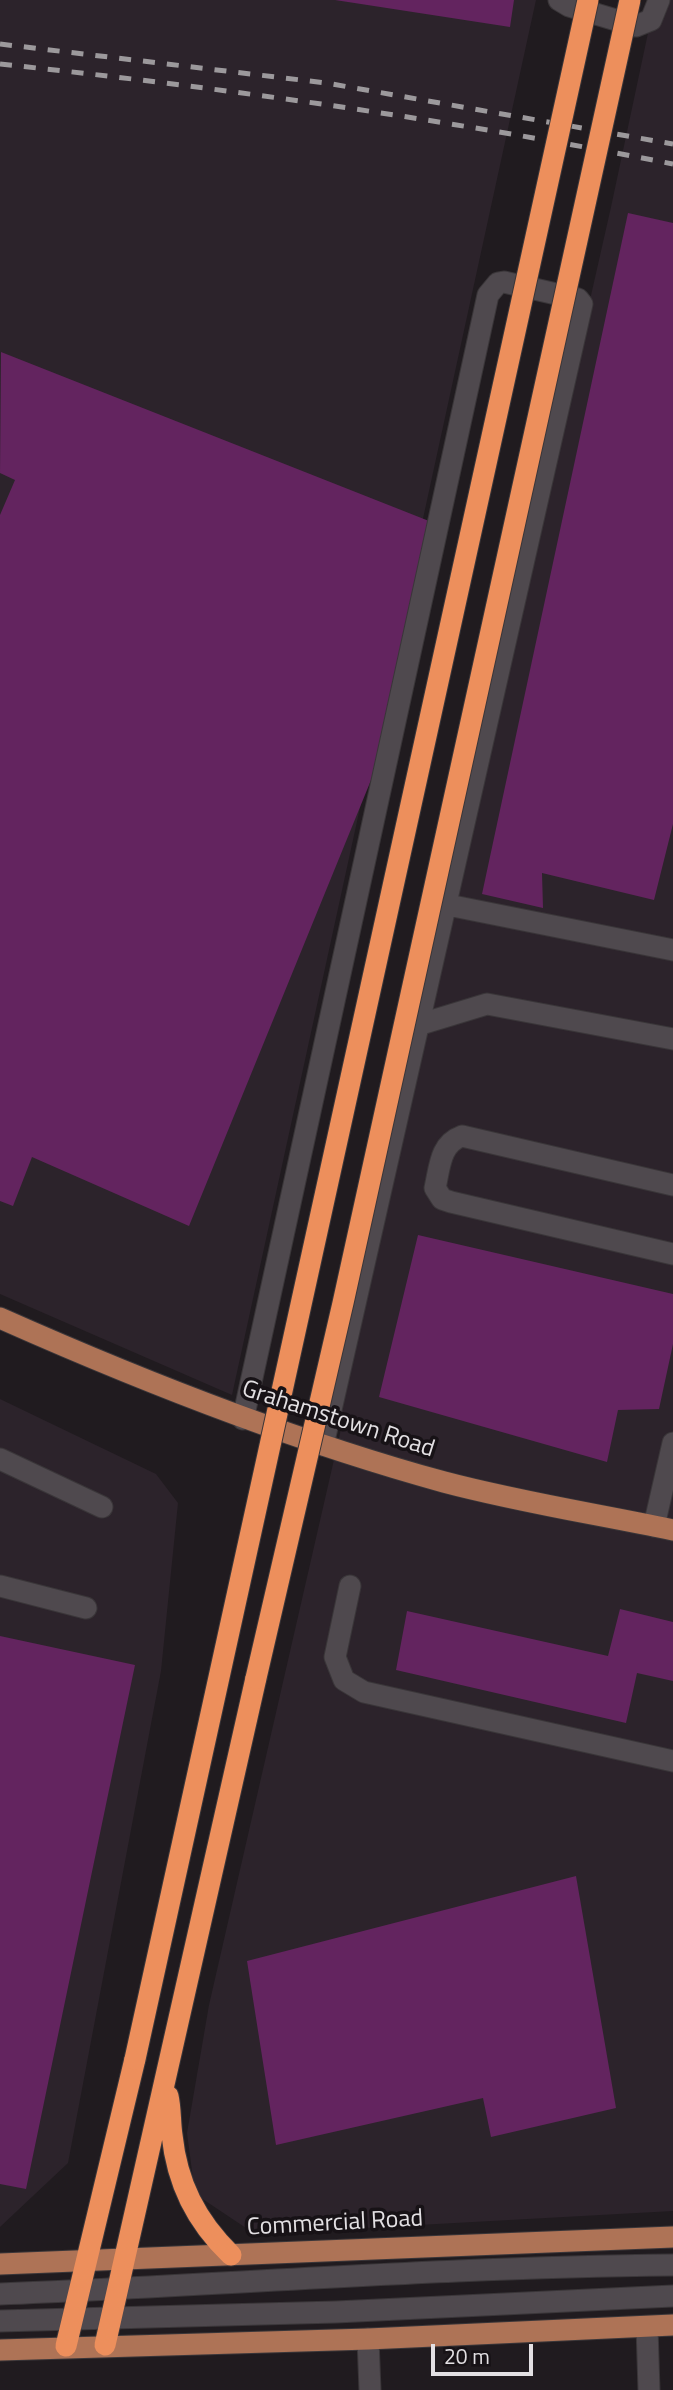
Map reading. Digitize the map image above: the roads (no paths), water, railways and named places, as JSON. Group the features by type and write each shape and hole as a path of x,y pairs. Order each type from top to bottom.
{"highway":[{"path":"66,2346 84,2261 135,2059 587,0"},
{"path":"106,2345 343,1303 629,0"},
{"path":"167,2076 175,2157 182,2184 203,2226 231,2255"}],"main road":[{"name":"Grahamstown Road","path":"0,1318 243,1419 323,1445 446,1482 663,1528"},
{"name":"Commercial Road","path":"0,2264 673,2237"},
{"path":"0,2350 368,2339 673,2325"}],"street":[{"path":"559,0 569,6 636,26 651,20 659,0"},
{"path":"243,1419 488,295 498,283 504,282 578,299 582,304 448,905 418,1025 323,1445"},
{"path":"448,905 673,950"},
{"path":"418,1025 487,1004 673,1039"},
{"path":"673,1185 462,1136 451,1140 445,1147 435,1188 442,1199 451,1202 673,1254"},
{"path":"663,1528 673,1443"},
{"path":"0,1459 102,1507"},
{"path":"0,1586 86,1608"},
{"path":"350,1586 335,1657 344,1680 364,1692 673,1761"},
{"path":"0,2294 117,2291 364,2274 673,2265"},
{"path":"0,2321 336,2312 673,2296"},
{"path":"647,2327 649,2390"},
{"path":"368,2339 370,2390"}],"railway":[{"path":"0,44 326,83 673,144"},
{"path":"0,64 338,106 673,164"}]}
